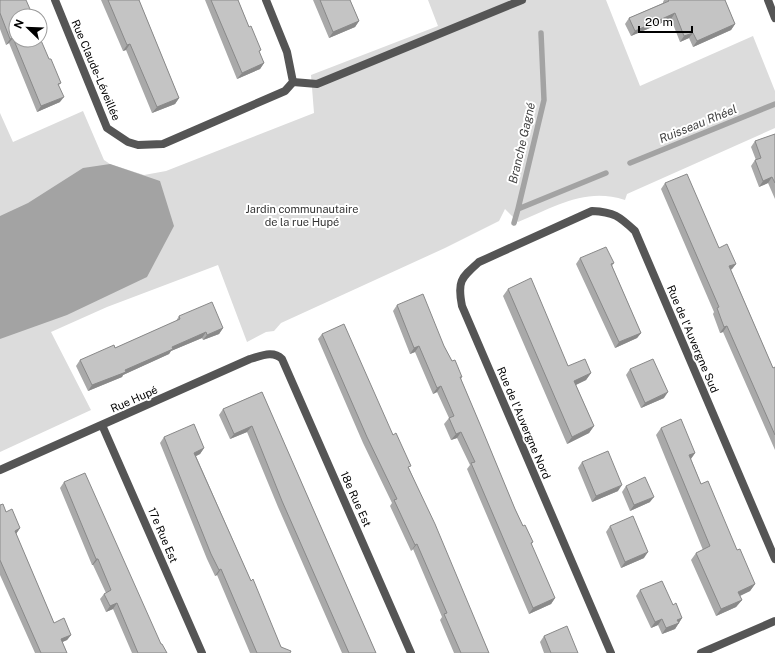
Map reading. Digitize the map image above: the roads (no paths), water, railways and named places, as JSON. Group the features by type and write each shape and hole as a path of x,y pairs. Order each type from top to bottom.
{"street":[{"name":"Rue Claude-Léveillée","path":"55,0 107,128 128,142 138,145 163,144 217,122 285,91 293,82"},
{"path":"266,0 287,52 293,82 317,84 522,0"},
{"path":"768,0 775,18"},
{"name":"Rue de l'Auvergne Sud","path":"535,236 592,211 607,212 618,216 635,231 775,559"},
{"name":"Rue de l'Auvergne Nord","path":"535,236 480,262 464,275 458,289 462,306 611,653"},
{"name":"Rue Hupé","path":"0,470 250,359 264,354 279,356"},
{"name":"18e Rue Est","path":"279,356 282,359 411,653"},
{"name":"17e Rue Est","path":"102,425 202,653"},
{"path":"701,653 775,621"}],"waterway":[{"name":"Branche Gagné","path":"518,209 544,100 541,33"},
{"name":"Ruisseau Rhéel","path":"630,163 775,104"},
{"name":"Ruisseau Rhéel","path":"514,223 518,209 606,173"}],"park label":[{"name":"Jardin communautaire de la rue Hupé","path":"302,215"}]}
